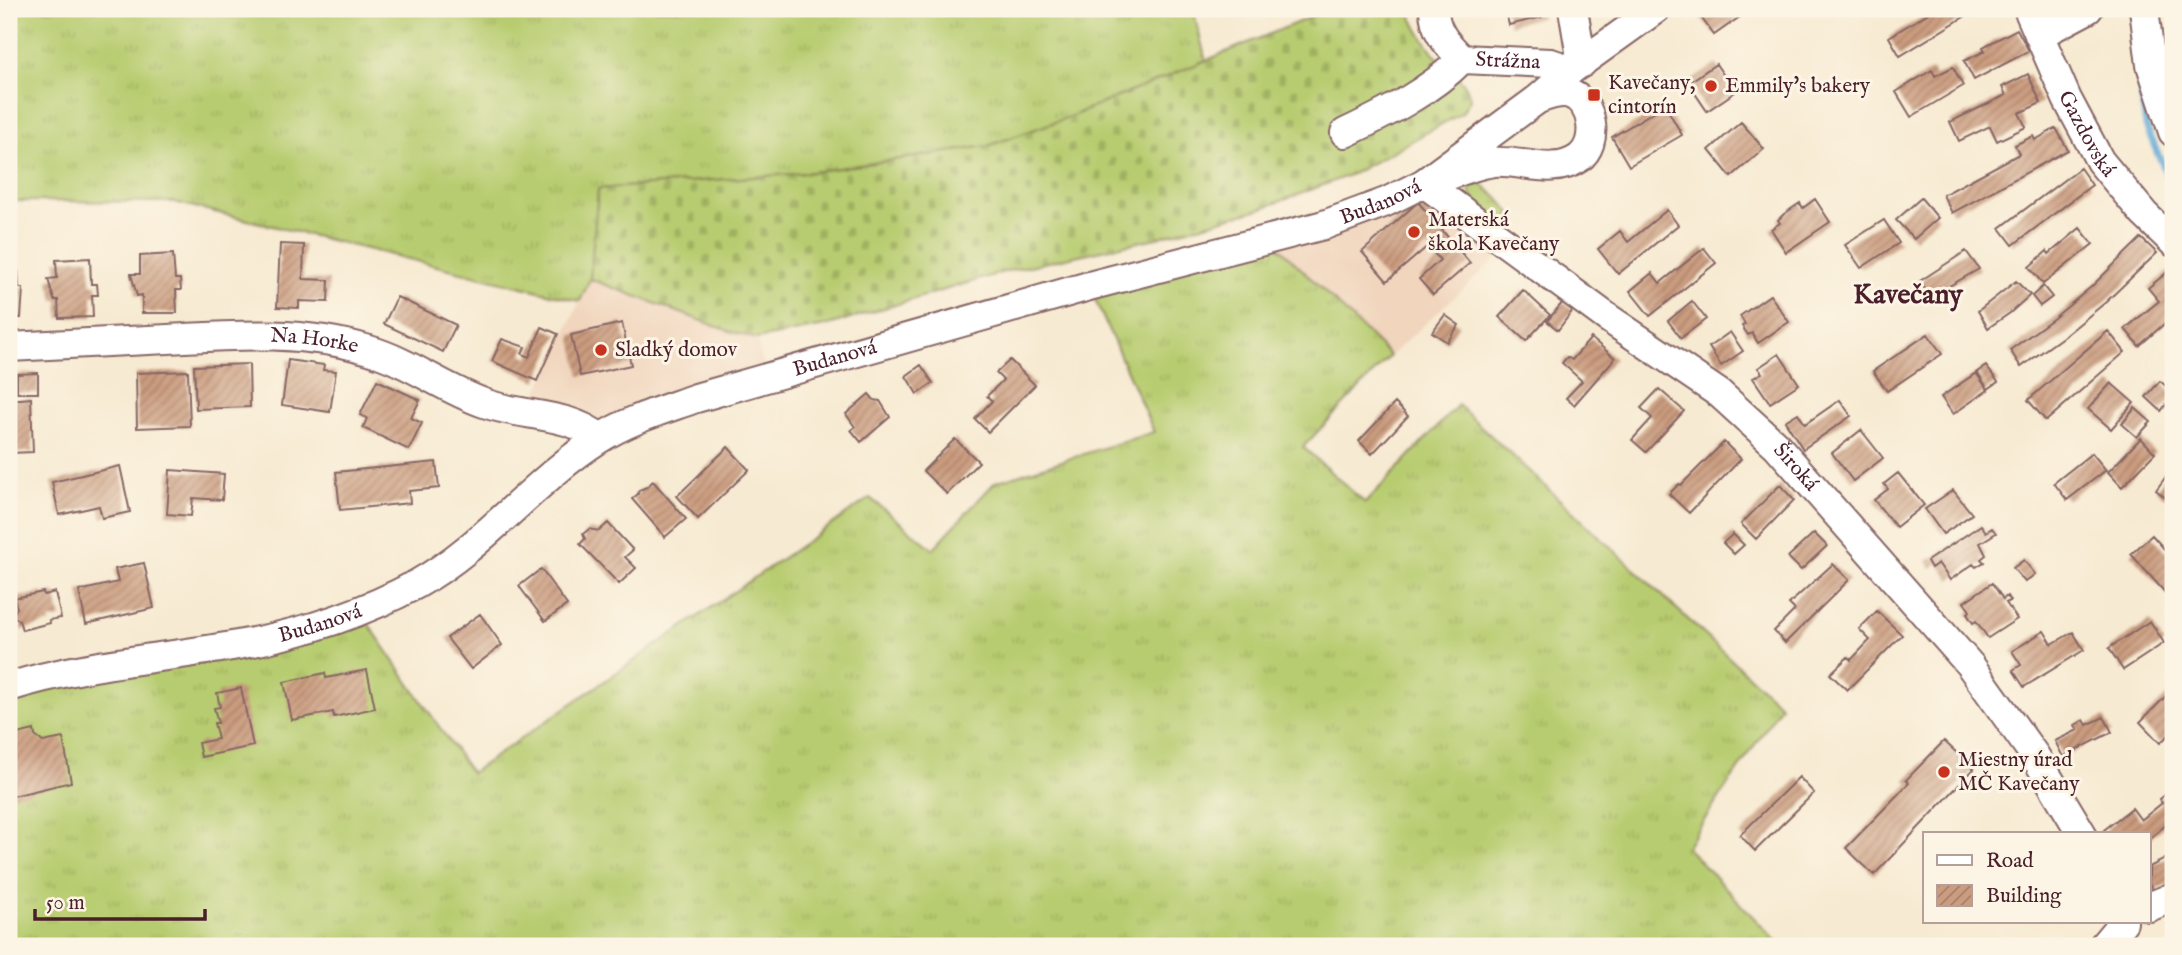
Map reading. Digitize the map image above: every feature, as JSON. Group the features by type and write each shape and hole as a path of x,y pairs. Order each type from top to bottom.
{"street":[{"name":"Strážna","path":"1434,9 1435,25 1446,43 1462,59 1539,62 1577,67"},
{"path":"1573,9 1577,67"},
{"name":"Budanová","path":"9,687 34,679 117,662 222,648 298,632 359,610 416,584 450,562 600,438 648,415 696,398 1076,290 1324,225 1385,202 1424,183 1656,9"},
{"name":"Gazdovská","path":"2028,9 2067,99 2100,161 2144,214 2173,242"},
{"path":"2039,35 2088,9"},
{"path":"2144,9 2151,65 2173,132"},
{"path":"1345,133 1426,88 1451,71 1462,59"},
{"path":"1424,183 1496,162 1549,167 1578,159 1586,152 1592,132 1584,106 1569,94 1561,93 1538,99"},
{"name":"Široká","path":"1424,183 1608,318 1720,394 1777,446 1970,665 2035,756 2081,832"},
{"name":"Na Horke","path":"9,347 229,335 326,339 394,359 485,404 572,422 600,438"},
{"path":"2150,907 2173,897"},
{"path":"2103,946 2122,923"}],"shaded area":[{"path":"1424,183 1510,246 1390,356 1271,239"},
{"path":"590,279 757,339 766,377 600,438 528,413"}],"green space":[{"path":"9,9 1193,9 1206,61 1072,116 988,146 806,173 599,189 590,279 580,301 174,202 9,201"},
{"path":"1330,9 1409,9 1429,47 1465,85 1470,99 1462,113 1352,174 1260,209 1152,239 1007,271 825,326 757,339 590,279 598,189 806,173 988,146 1072,116"},
{"path":"1475,179 1511,213 1507,235 1483,212 1473,198 1468,183"},
{"path":"1271,239 1390,356 1303,447 1365,503 1458,405 1781,706 1686,847 1781,946 9,946 9,687 359,610 471,773 870,498 933,549 995,482 1154,432 1089,286"}],"building":[{"path":"1505,9 1540,9 1542,17 1509,25"},
{"path":"1709,9 1741,9 1744,14 1714,35 1700,16"},
{"path":"1935,9 1977,9 1900,56 1889,37"},
{"path":"2017,29 2029,51 1974,80 1964,61 1985,51 1983,47"},
{"path":"1716,64 1735,92 1707,111 1688,83"},
{"path":"1953,67 1963,86 1911,117 1896,92 1932,70 1935,76"},
{"path":"2028,74 2041,103 2019,113 2026,127 1997,141 1990,126 1959,141 1950,122 2006,95 2002,87"},
{"path":"1665,105 1682,135 1629,166 1612,137"},
{"path":"1741,122 1764,149 1731,177 1709,150"},
{"path":"2056,128 2068,150 1952,213 1943,195 2019,154 2015,145 2033,136 2035,140"},
{"path":"2080,168 2092,185 2013,245 2000,228"},
{"path":"1921,198 1938,218 1914,239 1896,220"},
{"path":"1815,199 1830,222 1786,252 1771,229 1780,223 1778,220 1784,214 1800,203 1803,208"},
{"path":"1418,202 1470,263 1433,295 1419,279 1440,260 1428,246 1387,281 1362,252"},
{"path":"1667,210 1678,225 1618,274 1598,249 1620,231 1628,242"},
{"path":"1884,220 1899,243 1861,268 1845,245"},
{"path":"2080,228 2093,244 2043,284 2029,267"},
{"path":"2141,238 2157,253 2106,302 2021,367 2010,350 2091,287"},
{"path":"280,244 304,245 303,279 329,280 328,302 299,301 299,308 277,307"},
{"path":"1704,248 1716,263 1650,316 1630,291 1652,273 1660,283"},
{"path":"1966,251 1979,269 1930,297 1920,281"},
{"path":"173,254 175,279 180,279 181,290 176,290 177,313 142,313 142,295 137,296 131,274 140,274 140,256"},
{"path":"90,258 91,284 97,284 98,295 92,295 93,317 59,318 58,300 54,300 48,279 57,278 56,260"},
{"path":"2170,270 2173,274 2173,316 2139,346 2125,329 2159,301 2148,288"},
{"path":"18,271 19,288 23,288 21,318 9,318 9,272"},
{"path":"2016,281 2030,295 1988,328 1978,311"},
{"path":"2043,286 2052,297 2040,306 2032,296"},
{"path":"1523,290 1550,315 1526,341 1499,317"},
{"path":"1770,295 1789,322 1758,343 1752,333 1748,335 1742,326 1745,324 1740,316"},
{"path":"397,297 456,325 443,352 384,324"},
{"path":"1692,301 1706,319 1681,338 1668,321"},
{"path":"1563,302 1573,310 1558,330 1547,321"},
{"path":"1445,315 1459,325 1447,342 1432,332"},
{"name":"Sladký domov","path":"622,323 631,365 580,376 571,335"},
{"path":"542,327 558,334 537,381 492,361 502,339 525,347 522,354 529,357"},
{"path":"2108,331 2125,352 2046,421 2028,400"},
{"path":"1730,332 1743,351 1721,366 1709,347"},
{"path":"1928,334 1942,354 1887,391 1873,371"},
{"path":"1591,338 1615,358 1574,405 1566,398 1582,381 1562,363 1567,357 1572,360"},
{"path":"1779,354 1799,384 1770,403 1753,378 1762,373 1758,368"},
{"path":"288,360 324,365 323,370 336,371 330,412 282,405"},
{"path":"1010,360 1035,385 988,432 975,419 992,401 987,396 1003,380 996,373"},
{"path":"249,364 250,407 196,409 194,366"},
{"path":"921,365 933,383 917,394 906,376"},
{"path":"1986,366 1998,382 1988,389 1977,372"},
{"path":"188,371 190,426 137,428 136,373"},
{"path":"38,373 38,393 17,393 17,374"},
{"path":"1976,373 1988,390 1953,414 1941,397"},
{"path":"377,380 420,400 411,418 422,423 409,450 363,428 367,418 360,415"},
{"path":"2160,381 2173,392 2173,397 2161,411 2146,397"},
{"path":"2111,383 2134,403 2111,429 2088,409"},
{"path":"1659,389 1684,411 1646,452 1632,440 1652,418 1641,408"},
{"path":"869,394 874,400 880,401 890,417 861,442 851,430 855,427 846,414"},
{"path":"31,398 33,452 10,453 9,400"},
{"path":"1840,400 1851,416 1803,449 1785,421 1798,413 1805,424"},
{"path":"1395,403 1408,416 1372,454 1359,441"},
{"path":"2135,408 2151,422 2137,437 2122,424"},
{"path":"1861,430 1883,458 1853,481 1832,453"},
{"path":"2141,438 2155,453 2122,487 2108,472"},
{"path":"955,439 979,462 947,494 923,471"},
{"path":"1724,442 1741,459 1689,513 1669,494"},
{"path":"728,447 749,470 698,519 677,496"},
{"path":"2092,453 2106,470 2067,500 2054,483"},
{"path":"436,462 439,488 409,491 410,503 340,510 336,472"},
{"path":"120,466 130,512 102,518 99,506 59,515 52,482"},
{"path":"2173,467 2173,504 2156,490"},
{"path":"170,470 224,474 222,500 193,498 191,516 167,514"},
{"path":"1898,473 1924,505 1896,527 1874,500 1888,489 1884,484"},
{"path":"653,481 686,519 665,537 632,499 639,490"},
{"path":"1780,485 1794,500 1756,539 1741,524"},
{"path":"1953,490 1972,514 1943,534 1925,509"},
{"path":"608,523 633,550 625,557 636,568 619,584 580,544 585,539 583,534 589,529 599,531"},
{"path":"1981,525 1986,532 1992,528 1996,533 1980,543 1986,555 1981,559 1984,562 1976,567 1973,564 1950,580 1938,563 1931,568 1927,561"},
{"path":"1814,533 1827,546 1801,570 1788,557"},
{"path":"1733,534 1744,545 1734,554 1723,543"},
{"path":"2152,535 2173,559 2173,593 2169,597 2131,554"},
{"path":"2024,560 2035,574 2025,582 2013,568"},
{"path":"144,563 154,608 86,624 79,591 118,582 115,569"},
{"path":"1833,564 1849,580 1785,643 1774,631 1795,610 1789,604"},
{"path":"541,569 567,605 545,621 519,586"},
{"path":"1992,583 2003,599 2007,596 2010,601 2006,603 2017,619 1988,638 1976,621 1973,623 1967,614 1970,611 1964,602"},
{"path":"43,592 44,595 55,592 61,618 22,630 19,620 14,617 17,608 14,598"},
{"path":"1877,611 1902,635 1847,690 1830,674 1848,657 1851,660 1870,640 1859,629"},
{"path":"480,614 502,645 471,669 447,638"},
{"path":"2150,621 2164,643 2123,670 2109,648"},
{"path":"2044,631 2052,644 2073,632 2084,650 2024,687 2013,670 2021,665 2012,651"},
{"path":"367,670 375,708 334,717 333,712 292,720 284,682 325,673 326,678"},
{"path":"241,688 253,746 201,757 198,743 218,739 214,723 218,723 214,708 220,707 217,693"},
{"path":"2167,695 2173,701 2173,731 2160,743 2140,722"},
{"path":"2104,717 2112,732 2063,757 2055,741 2078,730 2075,725 2084,720 2087,725"},
{"path":"34,730 35,736 43,742 63,738 71,782 9,797 9,736"},
{"path":"1944,741 1974,769 1874,875 1846,848 1909,783 1906,780"},
{"path":"1799,777 1814,793 1755,851 1740,835"},
{"path":"2173,788 2173,819 2150,838 2150,832 2104,830 2132,808 2141,820 2162,803 2159,799"},
{"path":"2173,855 2173,882 2153,891 2150,885 2150,866"}],"waterway":[{"path":"2137,65 2146,126 2173,189"}],"place":[{"name":"Emmily's bakery","path":"1711,86"},
{"name":"Kavečany, cintorín","path":"1594,95"},
{"name":"Materská škola Kavečany","path":"1414,232"},
{"name":"Sladký domov","path":"601,350"},
{"name":"Miestny úrad MČ Kavečany","path":"1944,772"}],"district":[{"name":"Kavečany","path":"1908,295"}]}
